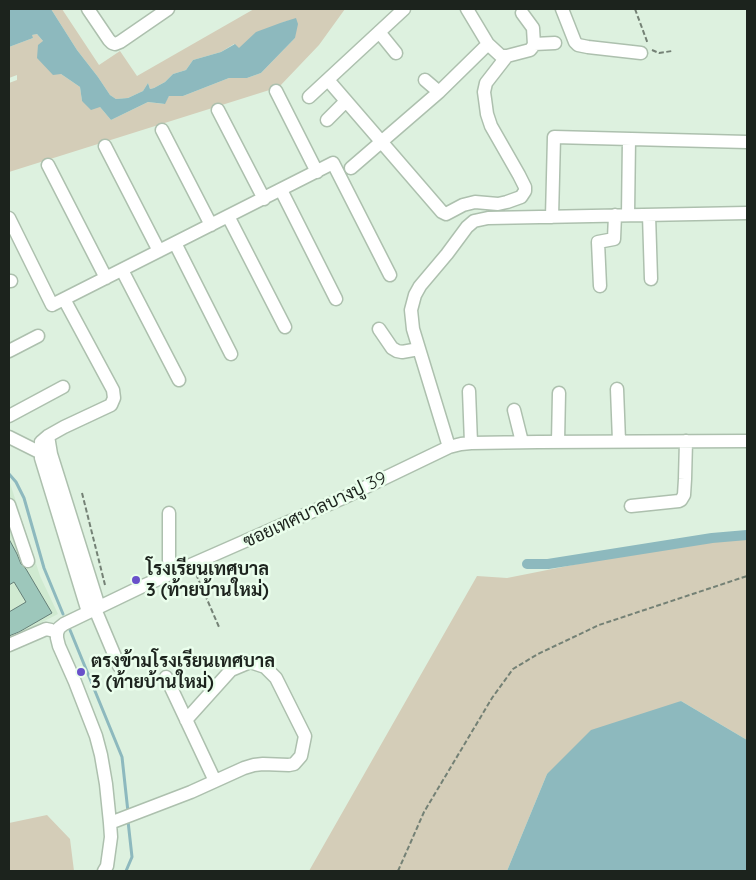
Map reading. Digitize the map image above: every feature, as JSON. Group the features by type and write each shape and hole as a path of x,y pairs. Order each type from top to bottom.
{"street":[{"path":"88,9 109,40 115,44 168,9"},
{"path":"310,97 404,9"},
{"path":"467,9 488,44 501,56 530,50 534,44 533,28 522,13"},
{"path":"562,9 575,42 578,45 641,53"},
{"path":"379,32 396,53"},
{"path":"534,44 555,43"},
{"path":"351,168 438,92 488,44"},
{"path":"328,80 444,214 462,205 474,202 498,204 507,202 520,198 525,191 525,187 490,126 484,92 486,83 507,56"},
{"path":"425,80 438,92"},
{"path":"276,91 317,172"},
{"path":"327,120 346,101"},
{"path":"218,110 264,199"},
{"path":"162,130 211,225"},
{"path":"552,217 554,137 747,142"},
{"path":"600,286 598,242 614,239 622,215 629,139"},
{"path":"105,146 159,251"},
{"path":"9,218 52,305 333,164 390,275"},
{"path":"48,166 106,278"},
{"path":"281,190 336,299"},
{"path":"449,447 413,329 412,310 415,295 420,286 467,227 474,221 481,219 747,213"},
{"path":"650,215 650,279"},
{"path":"228,216 285,327"},
{"path":"174,243 231,354"},
{"path":"122,270 179,380"},
{"path":"64,299 113,390 114,398 111,405 48,436 41,442 41,458 119,666"},
{"path":"379,329 392,348 397,351 419,349"},
{"path":"9,351 38,336"},
{"path":"9,416 63,388"},
{"path":"617,389 619,441"},
{"path":"469,391 471,443"},
{"path":"558,442 559,393"},
{"path":"514,410 522,442"},
{"path":"48,436 51,454 98,607"},
{"path":"9,437 41,453"},
{"path":"631,506 681,500 684,495 686,441"},
{"name":"ซอยเทศบาลบางปู 39","path":"58,633 59,628 64,624 98,607 343,498 449,447 471,443 747,441"},
{"path":"9,505 28,561"},
{"path":"169,514 169,560 172,573"},
{"path":"9,645 46,629 58,633 59,646 96,736 106,784 122,819 110,854 108,866 104,871"},
{"path":"122,819 191,792 244,768 254,765 289,766 294,764 301,756 305,736 276,678 265,667 250,662 232,670 186,720"},
{"path":"166,677 215,781"}],"path":[{"path":"635,9 649,46 653,51 672,51"},
{"path":"82,493 98,607"},
{"path":"192,565 219,628"},
{"path":"398,871 424,812 492,698 513,669 538,654 599,625 747,576"}],"shaded area":[{"path":"51,9 62,9 99,65 120,51 137,76 254,9 345,9 319,45 279,87 9,172 9,83 17,80 17,75 9,78 9,47 33,38 31,35 37,34 43,41 61,74 80,87 82,101 100,107 111,120 148,102 164,104 169,96 183,96 229,78 247,78 261,73 295,38 296,19 283,22 239,49 234,44 221,52 193,60 186,70 173,74 165,82 154,88 150,89 148,83 143,91 128,98 116,99 110,95 77,50"},
{"path":"9,480 40,576 58,614 9,639"},
{"path":"747,535 747,740 681,701 547,774 507,871 309,871 477,576 507,578 688,542"},
{"path":"47,815 70,839 74,871 9,871 9,823"}],"water":[{"path":"9,9 51,9 77,50 110,95 116,99 128,98 143,91 148,83 150,89 154,88 165,82 173,74 186,70 193,60 221,52 235,44 239,48 256,32 296,18 298,24 295,38 261,73 247,78 229,78 183,96 169,96 165,104 148,102 111,120 100,107 91,110 82,101 80,87 61,74 53,75 37,58 38,45 43,41 37,34 32,35 33,38 9,47"},
{"path":"681,701 747,740 747,871 507,871 547,774 591,730"}],"building":[{"path":"9,539 21,564 26,569 52,613 9,636 9,612 26,602 14,582 9,585"}],"waterway":[{"path":"9,474 16,482 24,498 44,568 63,614"},
{"path":"527,564 548,564 712,538 747,535"},
{"path":"70,630 122,757 128,812"},
{"path":"126,871 132,857 128,821"}],"place":[{"name":"โรงเรียนเทศบาล 3 (ท้ายบ้านใหม่)","path":"136,580"},
{"name":"ตรงข้ามโรงเรียนเทศบาล 3 (ท้ายบ้านใหม่)","path":"81,672"}]}
